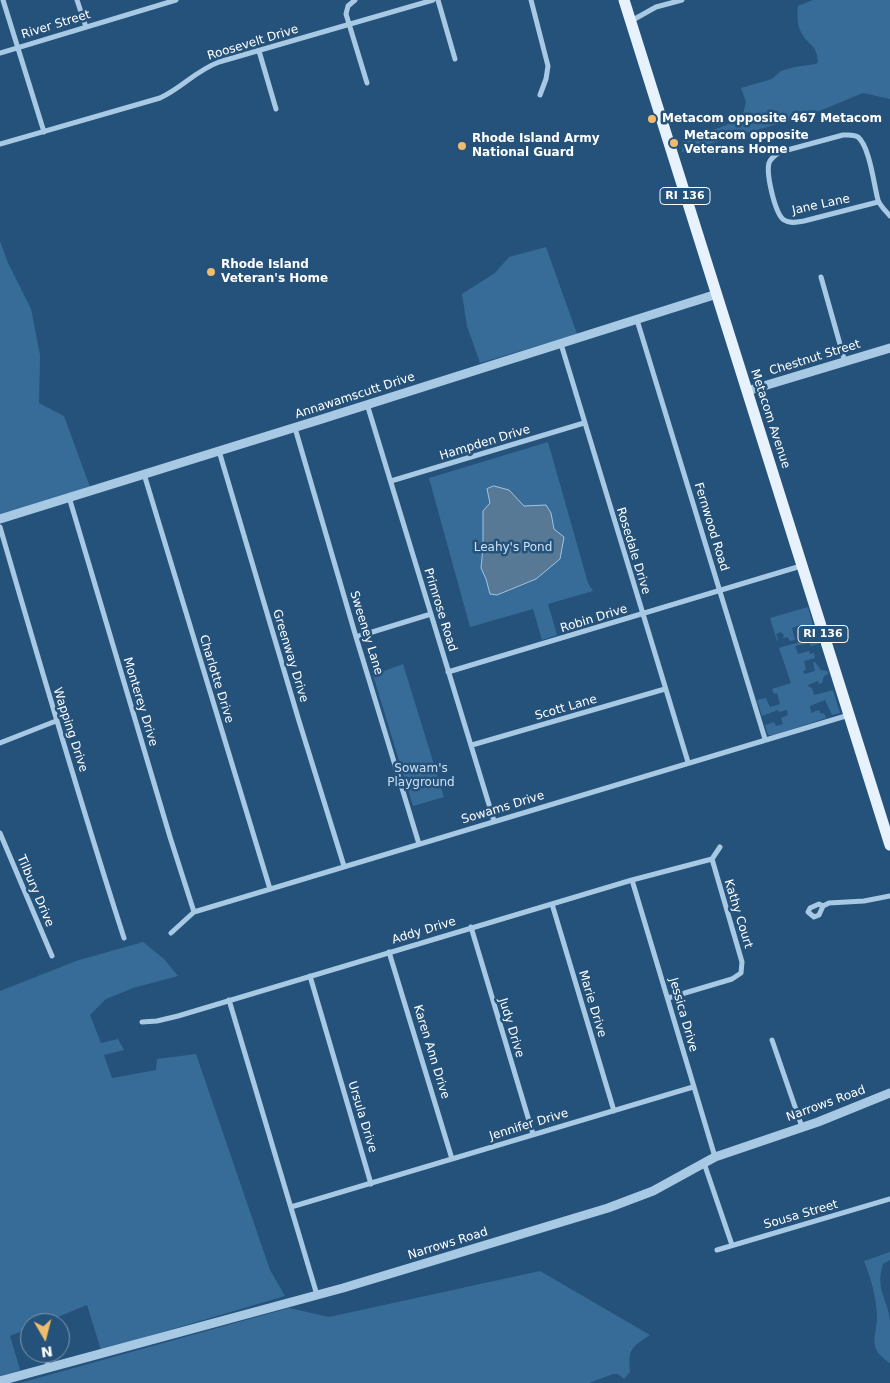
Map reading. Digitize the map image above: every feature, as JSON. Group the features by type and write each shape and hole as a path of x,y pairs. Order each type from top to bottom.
{"main road":[{"name":"Metacom Avenue","path":"624,0 890,845"}],"street":[{"path":"3,0 44,132"},
{"path":"77,0 86,27"},
{"path":"152,0 154,6"},
{"name":"River Street","path":"0,53 176,0"},
{"path":"355,0 348,6 346,11 367,84"},
{"name":"Roosevelt Drive","path":"0,144 160,98 171,93 206,67 433,0"},
{"path":"438,0 455,59"},
{"path":"530,0 548,66 546,79 540,95"},
{"path":"631,21 656,7 682,0"},
{"path":"259,51 276,109"},
{"name":"Jane Lane","path":"878,202 798,222 787,222 781,217 775,203 768,172 769,164 774,155 780,152 835,136 854,135 862,142 866,152 878,202 890,216"},
{"path":"821,277 845,362"},
{"name":"Annawamscutt Drive","path":"0,519 295,428 716,294"},
{"name":"Fernwood Road","path":"637,320 765,739"},
{"name":"Rosedale Drive","path":"561,344 688,762"},
{"name":"Chestnut Street","path":"747,391 890,348"},
{"name":"Primrose Road","path":"368,404 494,822"},
{"name":"Hampden Drive","path":"391,481 584,423"},
{"name":"Sweeney Lane","path":"295,428 419,844"},
{"name":"Greenway Drive","path":"219,451 296,712 344,866"},
{"name":"Charlotte Drive","path":"144,474 270,889"},
{"name":"Monterey Drive","path":"68,497 194,912"},
{"name":"Wapping Drive","path":"0,527 56,722 72,767 124,938"},
{"name":"Robin Drive","path":"448,672 721,592 802,566"},
{"path":"356,637 431,614"},
{"name":"Scott Lane","path":"472,746 665,689"},
{"name":"Sowams Drive","path":"170,933 194,912 688,762 848,716"},
{"path":"0,743 56,722"},
{"name":"Tilbury Drive","path":"0,833 52,956"},
{"path":"712,859 720,847"},
{"name":"Addy Drive","path":"142,1022 157,1022 632,880 712,859"},
{"name":"Kathy Court","path":"668,998 732,979 740,973 742,962 712,859"},
{"name":"Jessica Drive","path":"632,880 715,1156"},
{"path":"823,906 829,902 864,901 890,896"},
{"name":"Marie Drive","path":"552,904 614,1111"},
{"name":"Judy Drive","path":"471,928 533,1134"},
{"name":"Karen Ann Drive","path":"390,952 452,1159"},
{"name":"Ursula Drive","path":"310,976 372,1184"},
{"path":"229,1000 317,1295"},
{"path":"772,1040 802,1127"},
{"name":"Jennifer Drive","path":"372,1184 533,1134 694,1088"},
{"name":"Narrows Road","path":"0,1381 317,1295 492,1244 631,1200 663,1186 715,1156 853,1109 890,1093"},
{"path":"704,1163 732,1245"},
{"path":"291,1208 372,1184"},
{"name":"Sousa Street","path":"717,1250 890,1199"},
{"path":"48,1363 49,1368"}],"green space":[{"path":"813,0 890,0 890,99 863,93 812,114 682,152 683,140 687,137 719,128 740,119 746,102 741,88 772,79 781,71 818,62 816,51 802,34 798,20 798,6"},
{"path":"0,241 8,263 31,309 40,355 39,403 64,416 90,487 0,518"},
{"path":"546,247 577,334 480,363 467,326 462,294 495,273 509,257"},
{"name":"Leahy's Pond","path":"548,442 588,583 593,591 548,604 557,635 542,640 533,609 470,627 429,478"},
{"path":"808,607 815,633 806,636 804,633 811,625 800,625 792,628 795,640 790,641 788,637 783,638 784,635 781,632 776,634 777,641 770,618"},
{"path":"817,637 819,644 810,646 810,643 795,646 798,654 809,651 810,654 814,653 815,658 804,661 806,670 803,671 804,674 815,671 813,662 821,670 828,671 822,683 819,684 818,681 808,685 812,688 814,695 833,690 840,713 832,715 825,700 810,706 811,713 819,710 821,714 824,713 826,718 774,735 768,735 765,725 774,722 776,726 783,724 781,718 788,715 787,710 779,712 778,710 762,716 757,700 766,698 770,707 780,704 777,693 774,694 772,689 791,683 779,648"},
{"name":"Sowam's Playground","path":"403,664 444,797 413,806 373,675"},
{"path":"143,942 164,959 178,976 133,988 106,999 90,1015 101,1043 118,1039 124,1050 104,1055 112,1078 156,1070 157,1059 196,1054 270,1270 285,1296 101,1350 87,1305 67,1313 20,1313 20,1332 10,1336 20,1370 0,1376 0,991 76,961"},
{"path":"890,1252 890,1260 883,1264 880,1280 890,1320 890,1363 879,1354 875,1346 876,1304 864,1261"},
{"path":"540,1271 650,1335 632,1349 630,1353 630,1372 624,1379 618,1374 613,1374 589,1383 20,1383 289,1308 329,1317"}],"shaded area":[{"path":"494,486 509,490 524,506 546,505 551,513 554,529 564,537 560,559 536,579 497,595 490,594 481,568 483,511 490,503 487,489"}],"place":[{"name":"Metacom opposite 467 Metacom","path":"652,119"},
{"name":"Metacom opposite Veterans Home","path":"674,143"},
{"name":"Rhode Island Army National Guard","path":"462,146"},
{"name":"Rhode Island Veteran's Home","path":"211,272"}]}
